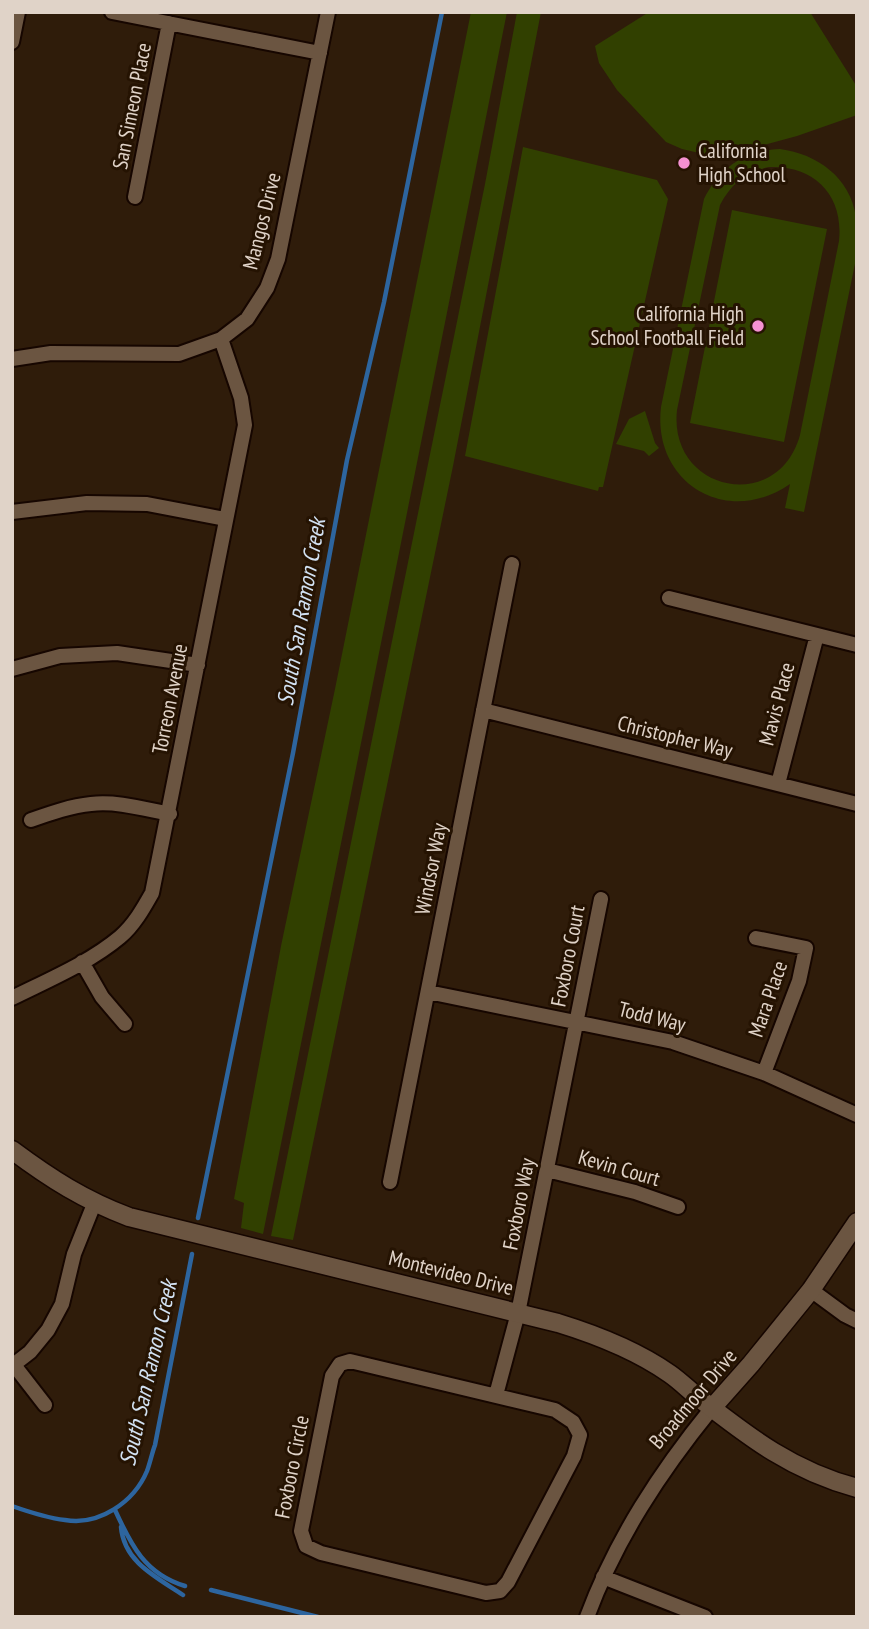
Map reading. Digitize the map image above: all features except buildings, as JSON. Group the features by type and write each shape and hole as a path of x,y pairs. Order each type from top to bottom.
{"street":[{"path":"12,42 18,12"},
{"path":"112,12 320,53"},
{"name":"Mangos Drive","path":"12,359 51,353 179,354 220,339 247,319 267,288 278,259 328,12"},
{"name":"San Simeon Place","path":"135,197 169,23"},
{"name":"Torreon Avenue","path":"12,998 82,962 121,937 137,919 152,893 170,814 245,425 241,398 220,339"},
{"path":"12,512 87,503 147,504 225,519"},
{"name":"Windsor Way","path":"390,1182 512,564"},
{"path":"669,598 857,645"},
{"name":"Mavis Place","path":"778,784 817,635"},
{"path":"12,669 60,656 117,653 198,665"},
{"name":"Christopher Way","path":"483,710 857,804"},
{"path":"31,820 56,811 92,804 122,805 170,814"},
{"name":"Foxboro Court","path":"577,1021 601,899"},
{"name":"Mara Place","path":"756,938 806,948 799,981 764,1073"},
{"path":"82,962 102,997 125,1024"},
{"name":"Todd Way","path":"428,992 673,1042 764,1073 857,1115"},
{"name":"Foxboro Way","path":"496,1395 518,1313 577,1021"},
{"name":"Montevideo Drive","path":"12,1150 57,1183 94,1204 129,1217 518,1313 596,1335 632,1351 670,1374 774,1454 818,1475 857,1488"},
{"name":"Kevin Court","path":"547,1170 635,1192 678,1208"},
{"path":"45,1405 13,1365 30,1352 48,1330 62,1304 75,1254 94,1204"},
{"name":"Broadmoor Drive","path":"587,1617 603,1577 649,1492 712,1408 811,1290 857,1223"},
{"path":"811,1290 857,1321"},
{"name":"Foxboro Circle","path":"350,1361 496,1395 555,1410 573,1422 580,1435 574,1456 508,1582 500,1591 486,1593 321,1553 306,1546 301,1531 331,1376 340,1364 350,1361"},
{"path":"603,1577 705,1617"}],"green space":[{"path":"471,12 507,12 263,1234 241,1228 244,1203 234,1199 281,946"},
{"path":"517,12 541,12 453,466 293,1240 271,1236 485,184"},
{"path":"649,12 810,12 857,87 857,115 797,136 730,154 712,156 666,142 617,90 599,63 595,46"},
{"path":"523,147 657,180 668,199 603,487 599,487 598,491 465,456"},
{"path":"780,149 807,156 830,170 847,190 857,222 857,254 804,512 785,508 790,484 766,496 742,501 719,499 698,490 681,476 668,457 661,434 661,407 704,199 718,178 734,163 767,150","holes":["769,167 800,171 823,186 836,210 839,241 800,435 788,460 770,476 749,484 727,483 706,475 689,460 679,438 677,410 720,205 734,185 746,176"]},
{"name":"California High School Football Field","path":"732,210 827,229 784,442 690,423"},
{"path":"645,411 659,448 649,456 644,451 616,444 629,419"}],"waterway":[{"name":"South San Ramon Creek","path":"198,1218 293,753 347,460 384,302 442,12"},
{"name":"South San Ramon Creek","path":"12,1506 58,1519 90,1519 124,1502 141,1482 155,1445 192,1254"},
{"path":"115,1510 127,1535 149,1566 171,1581 185,1586"},
{"path":"121,1527 123,1539 135,1559 152,1575 183,1595"},
{"path":"211,1590 318,1617"}],"place":[{"name":"California High School","path":"684,163"},
{"name":"California High School Football Field","path":"758,326"}]}
